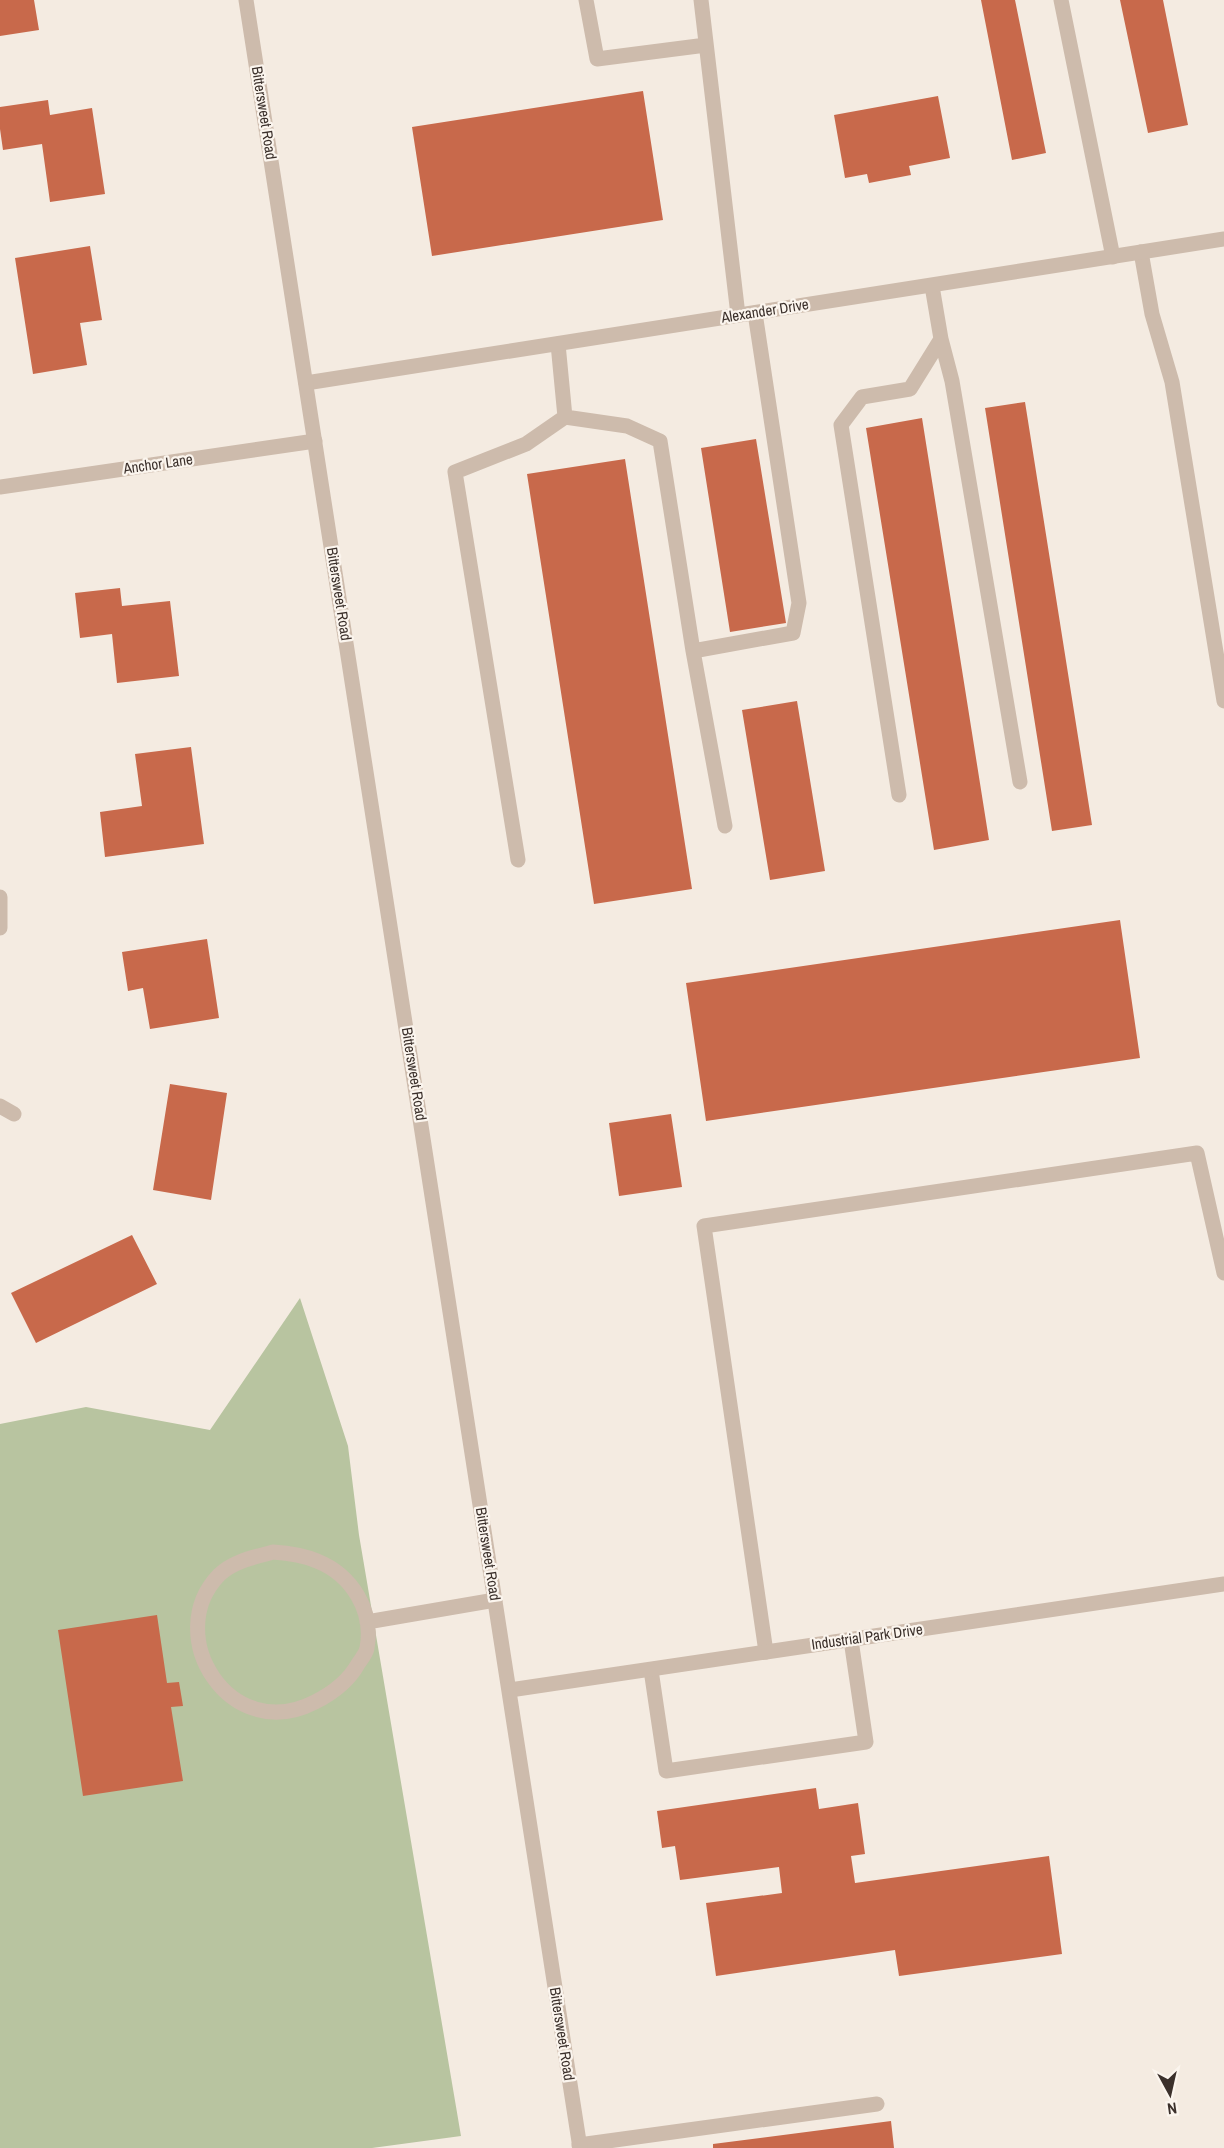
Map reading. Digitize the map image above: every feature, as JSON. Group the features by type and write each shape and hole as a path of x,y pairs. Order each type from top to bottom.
{"street":[{"name":"Bittersweet Road","path":"246,0 579,2146"},
{"path":"586,0 597,59 706,45"},
{"path":"701,0 738,315"},
{"path":"1061,0 1113,257"},
{"name":"Alexander Drive","path":"306,383 1224,239"},
{"path":"1141,252 1152,314 1172,382 1224,701"},
{"path":"932,286 941,339 952,381 1020,782"},
{"path":"693,651 793,633 800,603 755,313"},
{"path":"898,795 841,425 862,397 910,389 941,339"},
{"path":"558,344 566,417"},
{"path":"518,861 455,472 526,444 566,417 627,426 660,441 693,651 725,826"},
{"name":"Anchor Lane","path":"0,487 315,441"},
{"path":"0,897 0,928"},
{"path":"0,1106 14,1114"},
{"path":"766,1652 704,1226 1197,1153 1224,1273"},
{"path":"273,1552 296,1554 319,1562 342,1576 360,1597 367,1622 367,1650 352,1674 331,1694 308,1706 280,1713 251,1709 226,1695 209,1672 198,1644 199,1617 207,1590 221,1573 247,1559 273,1552"},
{"name":"Industrial Park Drive","path":"510,1690 1224,1584"},
{"path":"367,1622 495,1600"},
{"path":"651,1670 666,1771 866,1742 851,1640"},
{"path":"579,2146 877,2104"}],"green space":[{"path":"300,1298 348,1446 359,1535 461,2136 372,2148 0,2148 0,1424 86,1407 210,1430"}],"building":[{"path":"0,0 34,0 39,30 0,36"},
{"path":"981,0 1015,0 1046,153 1012,160"},
{"path":"1120,0 1163,0 1188,125 1148,133"},
{"path":"643,91 663,220 432,256 412,127"},
{"path":"938,96 950,158 909,166 911,175 869,183 867,174 845,178 834,115"},
{"path":"48,100 50,115 92,108 105,194 50,202 42,144 3,150 0,107"},
{"path":"90,246 102,320 80,323 87,365 33,374 15,258"},
{"path":"1025,402 1092,825 1052,831 985,408"},
{"path":"922,418 989,840 934,850 866,428"},
{"path":"756,439 786,623 730,632 701,448"},
{"path":"625,459 692,889 594,904 527,474"},
{"path":"120,588 122,606 170,601 179,676 117,683 112,634 80,638 75,593"},
{"path":"797,701 825,871 770,880 742,710"},
{"path":"191,747 204,844 105,857 100,812 142,806 135,754"},
{"path":"1120,920 1140,1058 706,1121 686,983"},
{"path":"207,939 219,1018 150,1029 143,988 128,991 122,952"},
{"path":"170,1084 227,1093 211,1200 153,1190"},
{"path":"671,1114 682,1187 619,1196 609,1123"},
{"path":"132,1235 157,1284 36,1343 11,1293"},
{"path":"157,1615 167,1683 179,1682 183,1706 171,1707 183,1781 83,1796 58,1630"},
{"path":"816,1788 819,1809 858,1803 865,1854 851,1856 855,1883 1049,1856 1062,1954 899,1976 895,1950 716,1976 706,1903 782,1893 779,1867 680,1880 675,1846 662,1848 657,1811"},
{"path":"891,2121 894,2148 713,2148 713,2144"}]}
